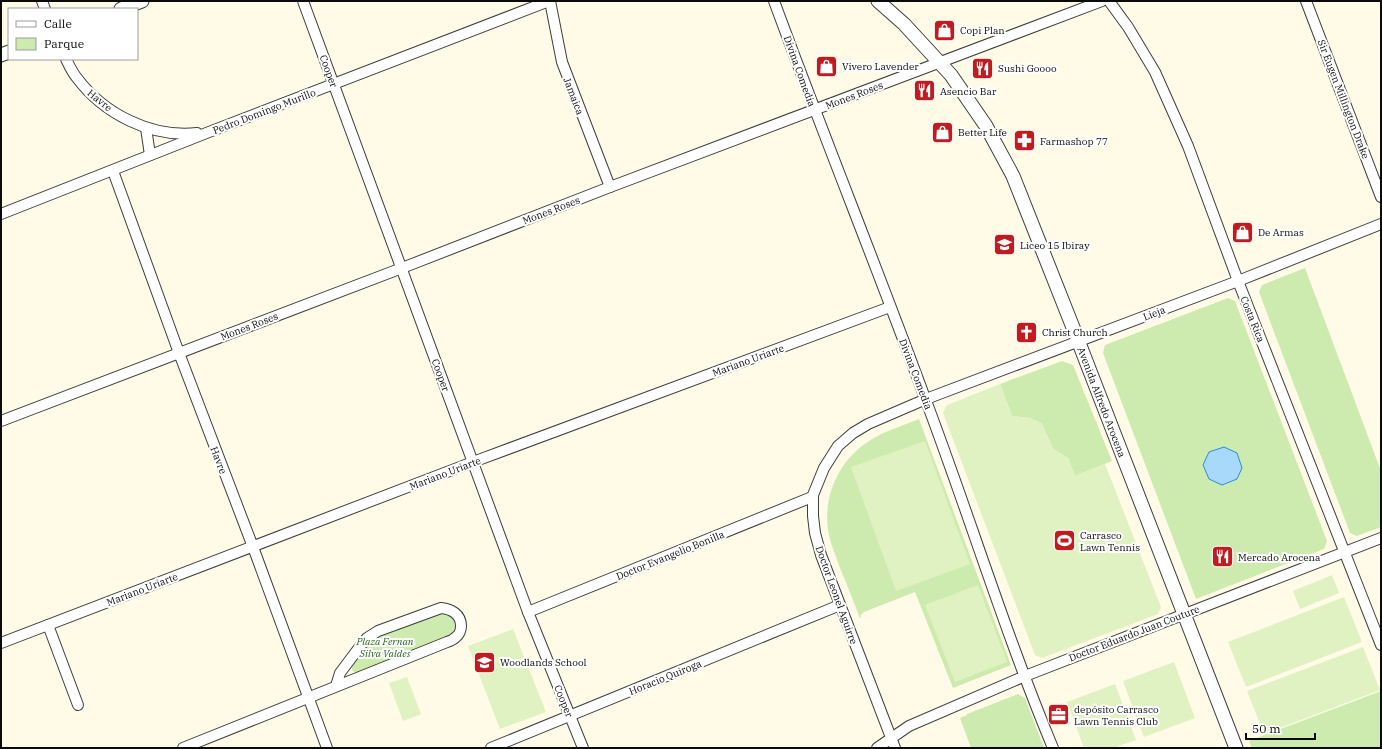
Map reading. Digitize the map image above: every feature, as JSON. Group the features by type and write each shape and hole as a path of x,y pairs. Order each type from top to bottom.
{"street":[{"path":"124,8 142,1"},
{"name":"Cooper","path":"303,1 528,612 583,748"},
{"name":"Pedro Domingo Murillo","path":"1,214 209,132 550,1"},
{"name":"Jamaica","path":"550,1 562,62 610,187"},
{"name":"Divina Comedia","path":"774,1 814,110 926,398 1037,710 1053,748"},
{"name":"Avenida Alfredo Arocena","path":"878,1 904,24 940,62 970,101 1004,157 1013,176 1078,341 1236,748"},
{"name":"Mones Roses","path":"1,421 610,187 1102,1"},
{"name":"Costa Rica","path":"1109,1 1128,27 1158,79 1188,146 1238,281 1381,645"},
{"name":"Sir Eugen Millington Drake","path":"1306,1 1381,197"},
{"name":"Havre","path":"67,60 76,77 99,101 123,117 146,128 188,134 209,132"},
{"path":"146,128 150,155"},
{"name":"Havre","path":"113,171 179,353 253,547 327,748"},
{"name":"Lieja","path":"926,398 1238,281 1381,224"},
{"name":"Mariano Uriarte","path":"1,643 473,462 890,307"},
{"name":"Doctor Leonel Aguirre","path":"895,748 821,555 812,516 812,498 824,468 838,446 868,424 926,398"},
{"name":"Doctor Evangelio Bonilla","path":"528,612 812,498"},
{"name":"Doctor Eduardo Juan Couture","path":"877,748 909,726 1025,676 1381,538"},
{"name":"Horacio Quiroga","path":"491,748 840,605"},
{"path":"183,748 308,699 456,637 461,631 459,617 455,612 441,608 378,631 367,638 360,645 340,673 336,686"},
{"path":"48,625 78,705"}],"green space":[{"path":"1305,268 1381,471 1381,527 1357,536 1350,533 1259,292 1262,285"},
{"path":"1228,298 1235,301 1327,541 1324,549 1196,599 1103,353 1105,345"},
{"path":"1062,361 1073,365 1112,461 1075,476 1068,458 1053,449 1042,424 1030,418 1012,416 1000,384"},
{"name":"Carrasco Lawn Tennis","path":"1000,384 1012,416 1030,418 1042,424 1053,449 1068,458 1075,476 1105,464 1161,607 1158,614 1042,658 1035,655 943,413 947,405"},
{"path":"919,419 1011,665 953,688 915,592 864,612 860,619 833,549 828,530 828,504 831,492 835,480 849,458 858,449 875,437"},
{"path":"925,441 970,564 896,591 851,467"},
{"path":"1332,575 1339,593 1300,609 1293,591"},
{"path":"978,585 1007,662 955,682 925,605"},
{"path":"1344,597 1362,642 1246,687 1228,642"},
{"name":"Plaza Fernan Silva Valdes","path":"446,610 458,621 456,631 449,637 361,672 354,672 352,670 351,664 374,637"},
{"path":"513,629 546,712 500,729 468,646"},
{"path":"1363,647 1380,690 1264,734 1247,691"},
{"path":"1174,662 1195,718 1144,737 1123,681"},
{"path":"407,677 421,714 403,721 389,683"},
{"path":"1115,684 1136,740 1113,748 1084,748 1067,702"},
{"path":"1381,691 1381,748 1252,748 1249,741"},
{"path":"1018,694 1025,698 1044,748 971,748 960,718"}],"water":[{"path":"1224,447 1237,453 1242,468 1237,479 1222,485 1209,479 1203,465 1209,452"}],"place":[{"name":"Copi Plan","path":"945,30"},
{"name":"Vivero Lavender","path":"827,66"},
{"name":"Sushi Goooo","path":"983,68"},
{"name":"Asencio Bar","path":"924,91"},
{"name":"Better Life","path":"942,132"},
{"name":"Farmashop 77","path":"1025,141"},
{"name":"De Armas","path":"1242,232"},
{"name":"Liceo 15 Ibiray","path":"1005,245"},
{"name":"Christ Church","path":"1026,332"},
{"name":"Carrasco Lawn Tennis","path":"1064,541"},
{"name":"Mercado Arocena","path":"1223,557"},
{"name":"Woodlands School","path":"484,662"},
{"name":"depósito Carrasco Lawn Tennis Club","path":"1058,715"}]}
